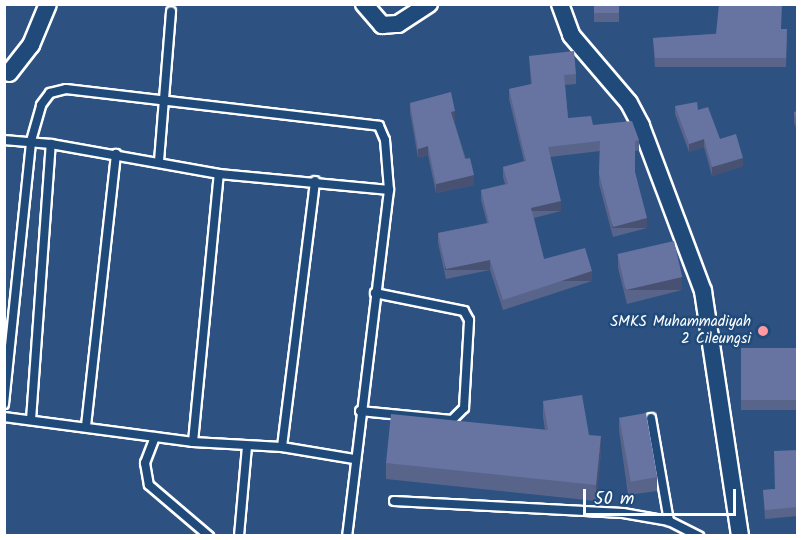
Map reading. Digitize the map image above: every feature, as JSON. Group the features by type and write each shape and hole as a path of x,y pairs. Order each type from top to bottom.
{"street":[{"path":"9,73 31,45 48,4"},
{"path":"364,4 382,26 398,24 429,4"},
{"path":"560,4 571,35 629,103 641,126 703,291 740,536"}],"lane":[{"path":"159,161 171,11"},
{"path":"4,404 31,141 41,105 56,89 380,126 385,140 389,189 354,459 347,536"},
{"path":"4,140 31,141 116,154 219,174 315,180 389,189"},
{"path":"31,420 51,144"},
{"path":"86,426 116,154"},
{"path":"193,442 219,174"},
{"path":"282,447 315,180"},
{"path":"360,411 452,420 464,408 469,320 465,311 375,293"},
{"path":"4,417 86,426 193,442 282,447 354,459"},
{"path":"651,418 669,521"},
{"path":"155,437 144,470 149,485 209,536"},
{"path":"239,536 247,446"},
{"path":"394,501 623,513 669,521 699,536"}],"building":[{"path":"594,4 619,4 619,13 594,13"},
{"path":"719,4 782,4 781,29 787,29 786,58 655,58 653,38 716,34"},
{"path":"574,51 576,74 564,75 568,118 591,116 593,125 632,121 639,140 635,141 635,172 647,218 613,227 599,174 600,141 548,147 561,201 531,208 544,259 585,248 592,271 503,300 490,260 446,269 438,233 489,223 481,190 508,184 503,167 526,161 509,89 532,84 529,56"},
{"path":"451,92 455,111 451,112 465,159 470,158 474,175 436,184 428,146 418,149 410,103"},
{"path":"697,102 698,110 708,107 720,139 736,134 743,158 712,167 704,139 689,144 675,106"},
{"path":"798,111 798,125 794,112"},
{"path":"674,241 682,277 626,290 617,254"},
{"path":"741,348 797,348 797,400 741,400"},
{"path":"582,395 589,435 601,436 596,485 386,463 391,414 548,430 543,401"},
{"path":"646,413 657,477 631,482 619,418"},
{"path":"798,450 798,507 765,510 763,490 775,489 774,451"}],"place":[{"name":"SMKS Muhammadiyah 2 Cileungsi","path":"763,331"}]}
